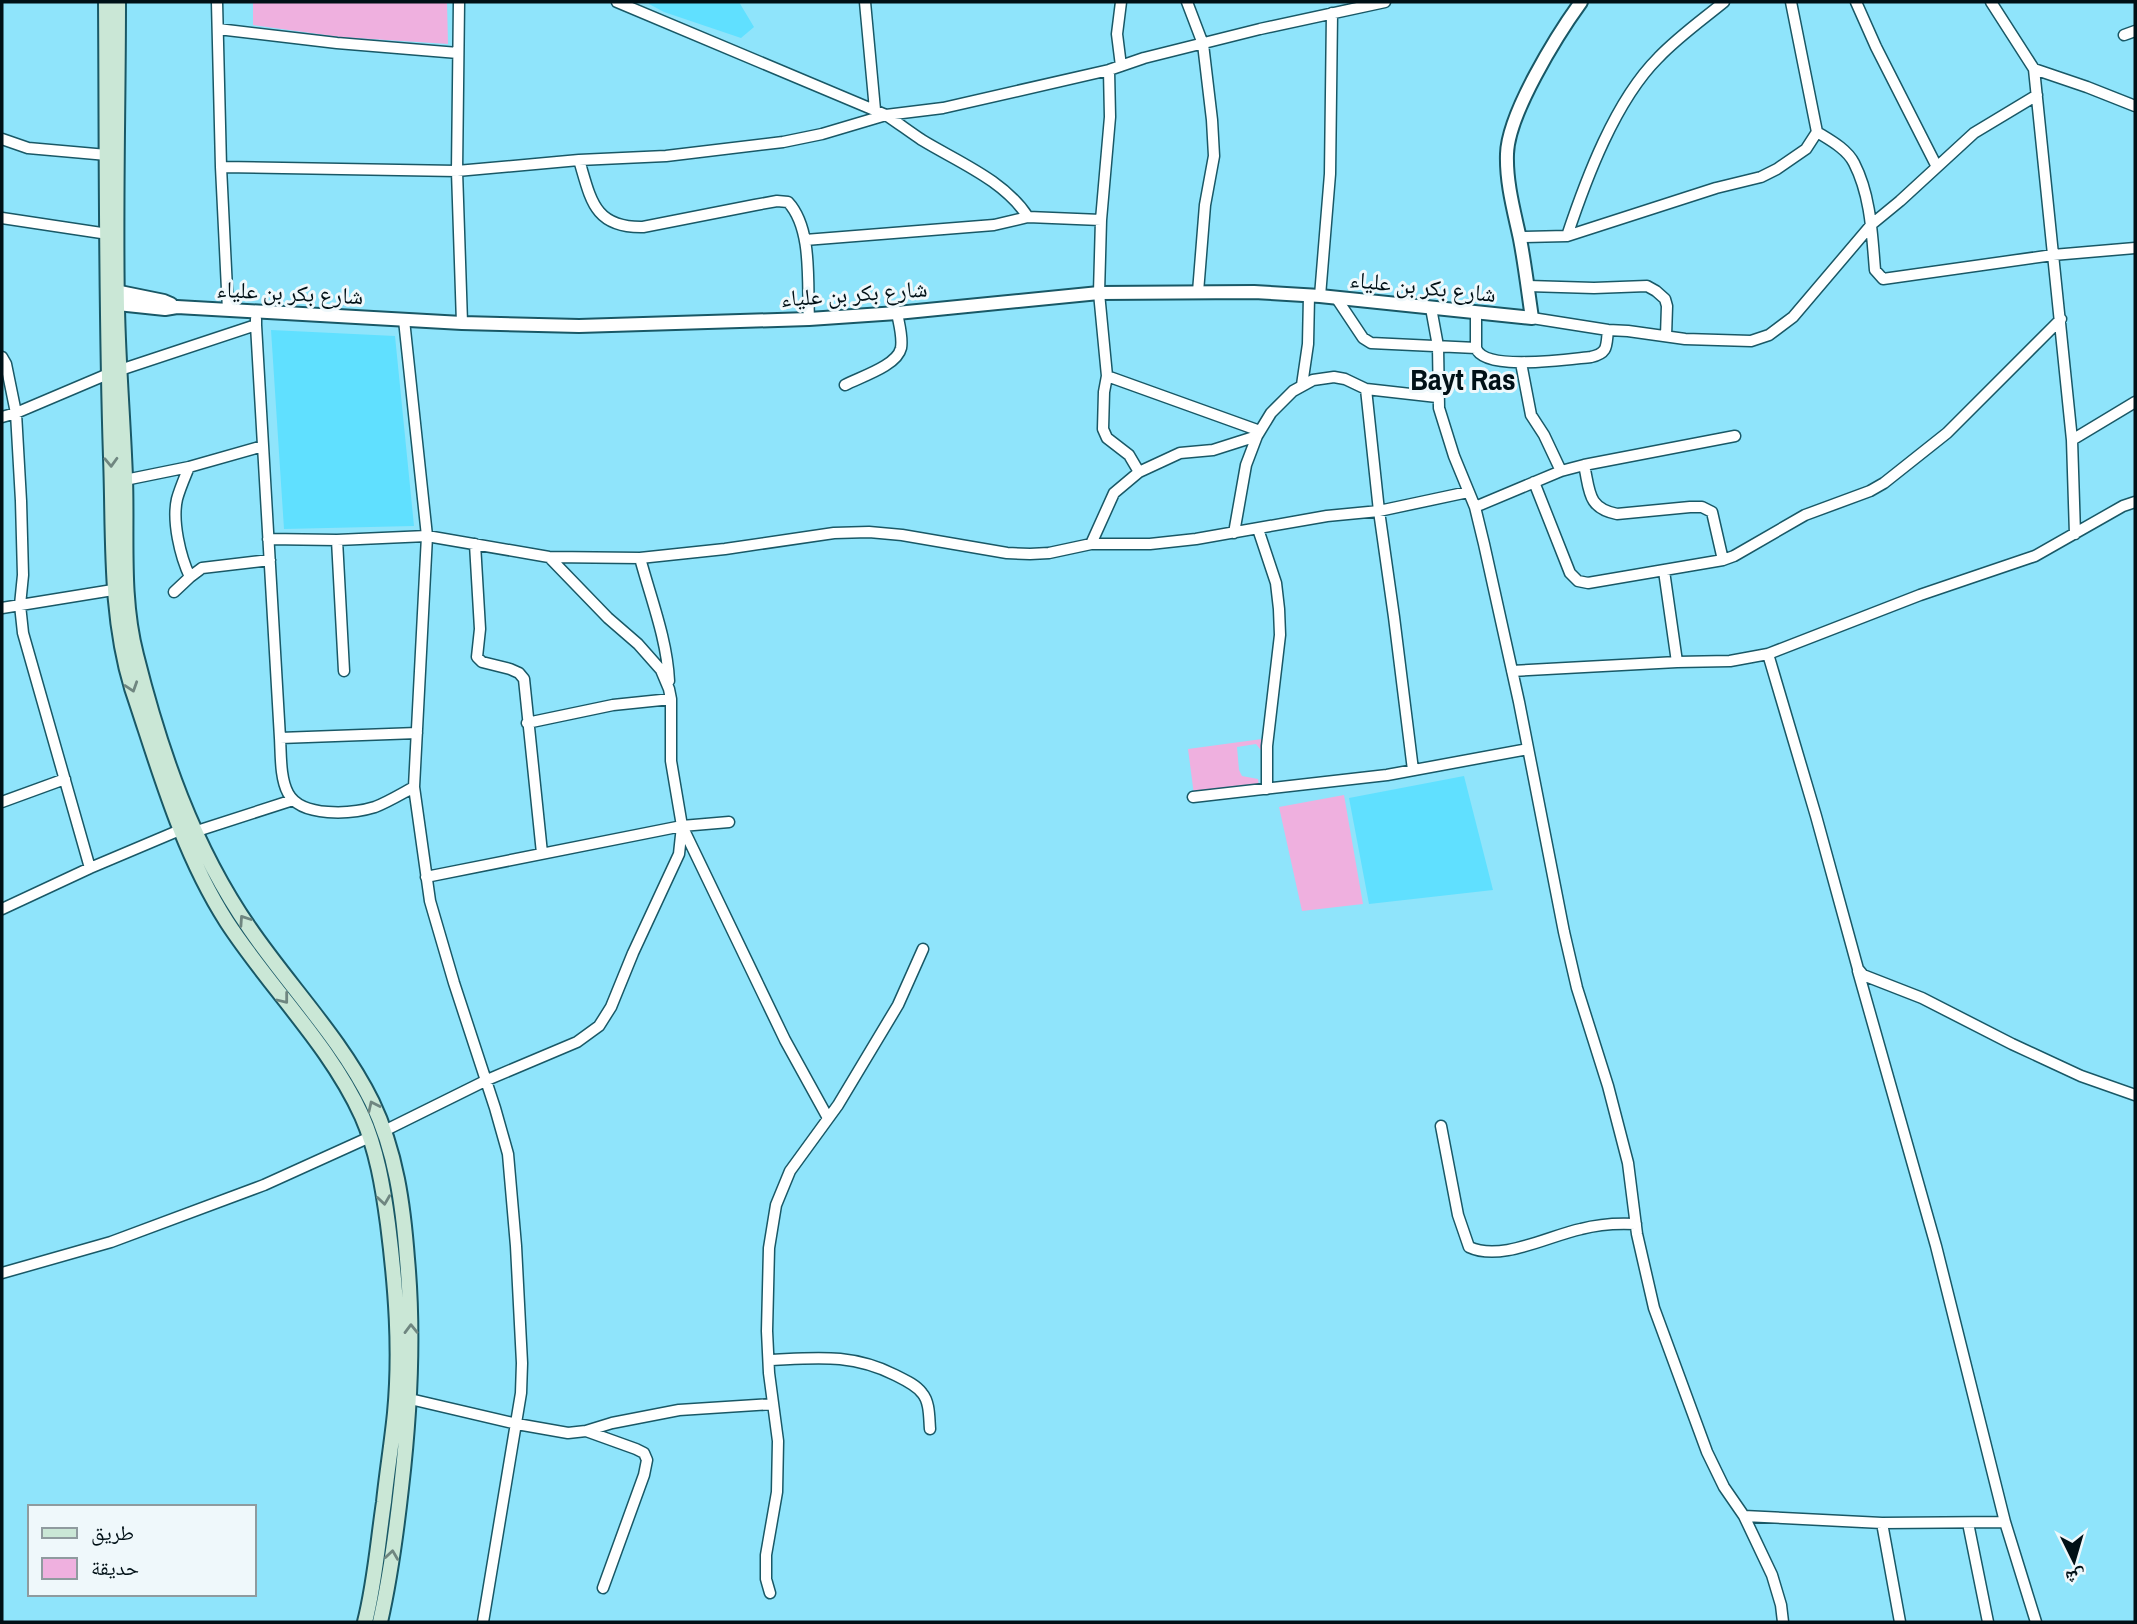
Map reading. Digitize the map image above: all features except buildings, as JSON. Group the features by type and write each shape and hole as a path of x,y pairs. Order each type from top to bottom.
{"main road":[{"path":"106,2 108,234 120,589"},
{"path":"112,297 118,2"},
{"path":"114,372 125,481 120,589 115,609 126,670 187,831 195,865 227,922 340,1074 395,1169 405,1232 410,1290 410,1399 397,1524 380,1622"},
{"path":"365,1622 374,1575 397,1378 395,1279 377,1134"}],"street":[{"path":"217,2 228,310"},
{"path":"459,2 457,171 462,323"},
{"path":"617,2 886,115 919,139 992,182 1018,202 1028,217"},
{"path":"865,2 875,110"},
{"path":"1121,2 1117,34 1121,66"},
{"path":"1187,2 1203,44 1214,156 1205,205 1198,292"},
{"path":"221,167 457,171 579,160 666,156 783,142 822,134 886,115 943,108 1110,70 1203,44 1385,2"},
{"path":"1581,2 1562,29 1516,118 1507,153 1532,318 1685,339 1751,341 1769,335 1793,317 1872,224 1982,127 2037,95"},
{"path":"1567,236 1582,191 1614,121 1632,91 1656,59 1724,2"},
{"path":"1519,237 1567,236 1716,188 1761,177 1806,149 1817,132 1791,2"},
{"path":"1856,2 1937,167"},
{"path":"1991,2 2034,69 2072,440 2075,534"},
{"path":"1302,385 1330,174 1332,13"},
{"path":"218,29 458,53"},
{"path":"2124,35 2135,32"},
{"path":"2034,69 2135,106"},
{"path":"1110,70 1110,117 1101,220 1099,293 1107,376 1103,401 1103,432 1129,455 1139,472"},
{"path":"1817,132 1836,144 1854,162 1872,224 1875,270 1883,279 2053,255 2135,248"},
{"path":"2,139 28,148 107,155"},
{"path":"579,160 595,207 610,222 626,228 643,228 777,201 788,202 796,211 805,240 808,319"},
{"path":"805,240 994,225 1028,217 1101,220"},
{"path":"2,218 108,234"},
{"path":"1528,286 1647,286 1665,299 1666,336"},
{"name":"شارع بكر بن علياء","path":"112,297 164,309 177,307 462,323 579,326 808,319 1099,293 1198,292 1314,296 1532,318"},
{"path":"1337,299 1366,341 1476,348"},
{"path":"1432,308 1438,346 1437,397 1454,456 1475,507 1512,671 1563,932 1628,1163 1642,1262 1654,1308 1707,1452 1724,1487 1744,1516 1772,1575 1783,1622"},
{"path":"256,311 280,738 287,792 303,807 348,812 377,806 414,787"},
{"path":"1476,312 1476,348 1478,355 1485,359 1521,363 1601,355 1605,350 1608,330"},
{"path":"845,385 897,357 902,344 897,313"},
{"path":"1534,482 1570,573 1578,581 1588,583 1723,560 1805,515 1870,491 1884,483 1947,433 2060,319"},
{"path":"404,320 427,536 414,787 426,877 450,971 487,1080 508,1154 511,1181 522,1363 521,1393 483,1622"},
{"path":"2,417 114,372 256,325"},
{"path":"2,358 6,364 16,413 23,575 20,605 23,633 90,868"},
{"path":"1521,363 1531,415 1561,471"},
{"path":"1107,376 1259,433"},
{"path":"1234,533 1246,465 1259,433 1271,413 1293,391 1313,380 1334,377 1366,389 1437,397"},
{"path":"1366,389 1413,770"},
{"path":"2072,440 2135,402"},
{"path":"1091,544 1114,494 1139,472 1173,456 1213,450 1259,433"},
{"path":"1475,507 1561,471 1735,436"},
{"path":"125,481 189,467 263,446"},
{"path":"1584,465 1592,500 1595,506 1606,512 1617,514 1690,507 1712,512 1723,560"},
{"path":"189,467 178,497 176,515 183,561 190,577"},
{"path":"268,539 337,540 427,536 549,557 639,558 834,533 869,532 1007,553 1049,553 1091,544 1150,544 1234,533 1327,516 1379,511 1468,492"},
{"path":"1512,671 1677,662 1730,662 1768,654 1920,594 2035,556 2123,506 2135,502"},
{"path":"1258,529 1276,583 1280,635 1267,746 1267,789"},
{"path":"337,540 344,671"},
{"path":"475,544 480,628 477,657 482,662 510,669 524,678 542,853"},
{"path":"549,557 661,670 670,694"},
{"path":"639,558 664,635 670,694 671,761 682,827 785,1040 828,1118"},
{"path":"174,592 202,568 270,560"},
{"path":"1664,571 1677,662"},
{"path":"2,608 120,589"},
{"path":"1768,654 1936,1246 2005,1522 2036,1622"},
{"path":"527,723 670,694"},
{"path":"280,738 417,733"},
{"path":"1193,797 1413,770 1528,749"},
{"path":"2,802 65,779"},
{"path":"2,909 90,868 187,831 293,800"},
{"path":"426,877 682,827 729,822"},
{"path":"2,1273 26,1264 93,1248 274,1181 592,1033 604,1021 623,981 678,854 682,827"},
{"path":"770,1593 766,1579 766,1555 777,1492 778,1441 769,1360 769,1248 776,1206 790,1171 838,1105 898,1005 923,949"},
{"path":"1858,969 1863,975 1922,998 2081,1076 2135,1095"},
{"path":"1441,1126 1458,1215 1469,1247 1491,1252 1607,1223 1636,1224"},
{"path":"769,1360 834,1357 862,1362 888,1372 909,1381 923,1394 928,1405 930,1429"},
{"path":"410,1399 568,1433 679,1410 774,1404"},
{"path":"586,1431 636,1449 644,1453 647,1460 603,1588"},
{"path":"1744,1516 1882,1524 2005,1522"},
{"path":"1968,1523 1988,1622"},
{"path":"1882,1524 1900,1622"}],"shaded area":[{"path":"649,2 739,2 754,27 741,38 664,12"},
{"path":"271,330 395,336 414,526 284,529"},
{"path":"1464,776 1493,890 1369,904 1349,798"}],"green space":[{"path":"253,2 447,2 448,44 340,37 253,25"},
{"path":"1262,739 1264,754 1256,744 1237,747 1242,776 1258,779 1259,786 1194,795 1188,749"},
{"path":"1344,795 1363,904 1302,911 1279,807"}],"district":[{"name":"Bayt Ras","path":"1463,379"}]}
